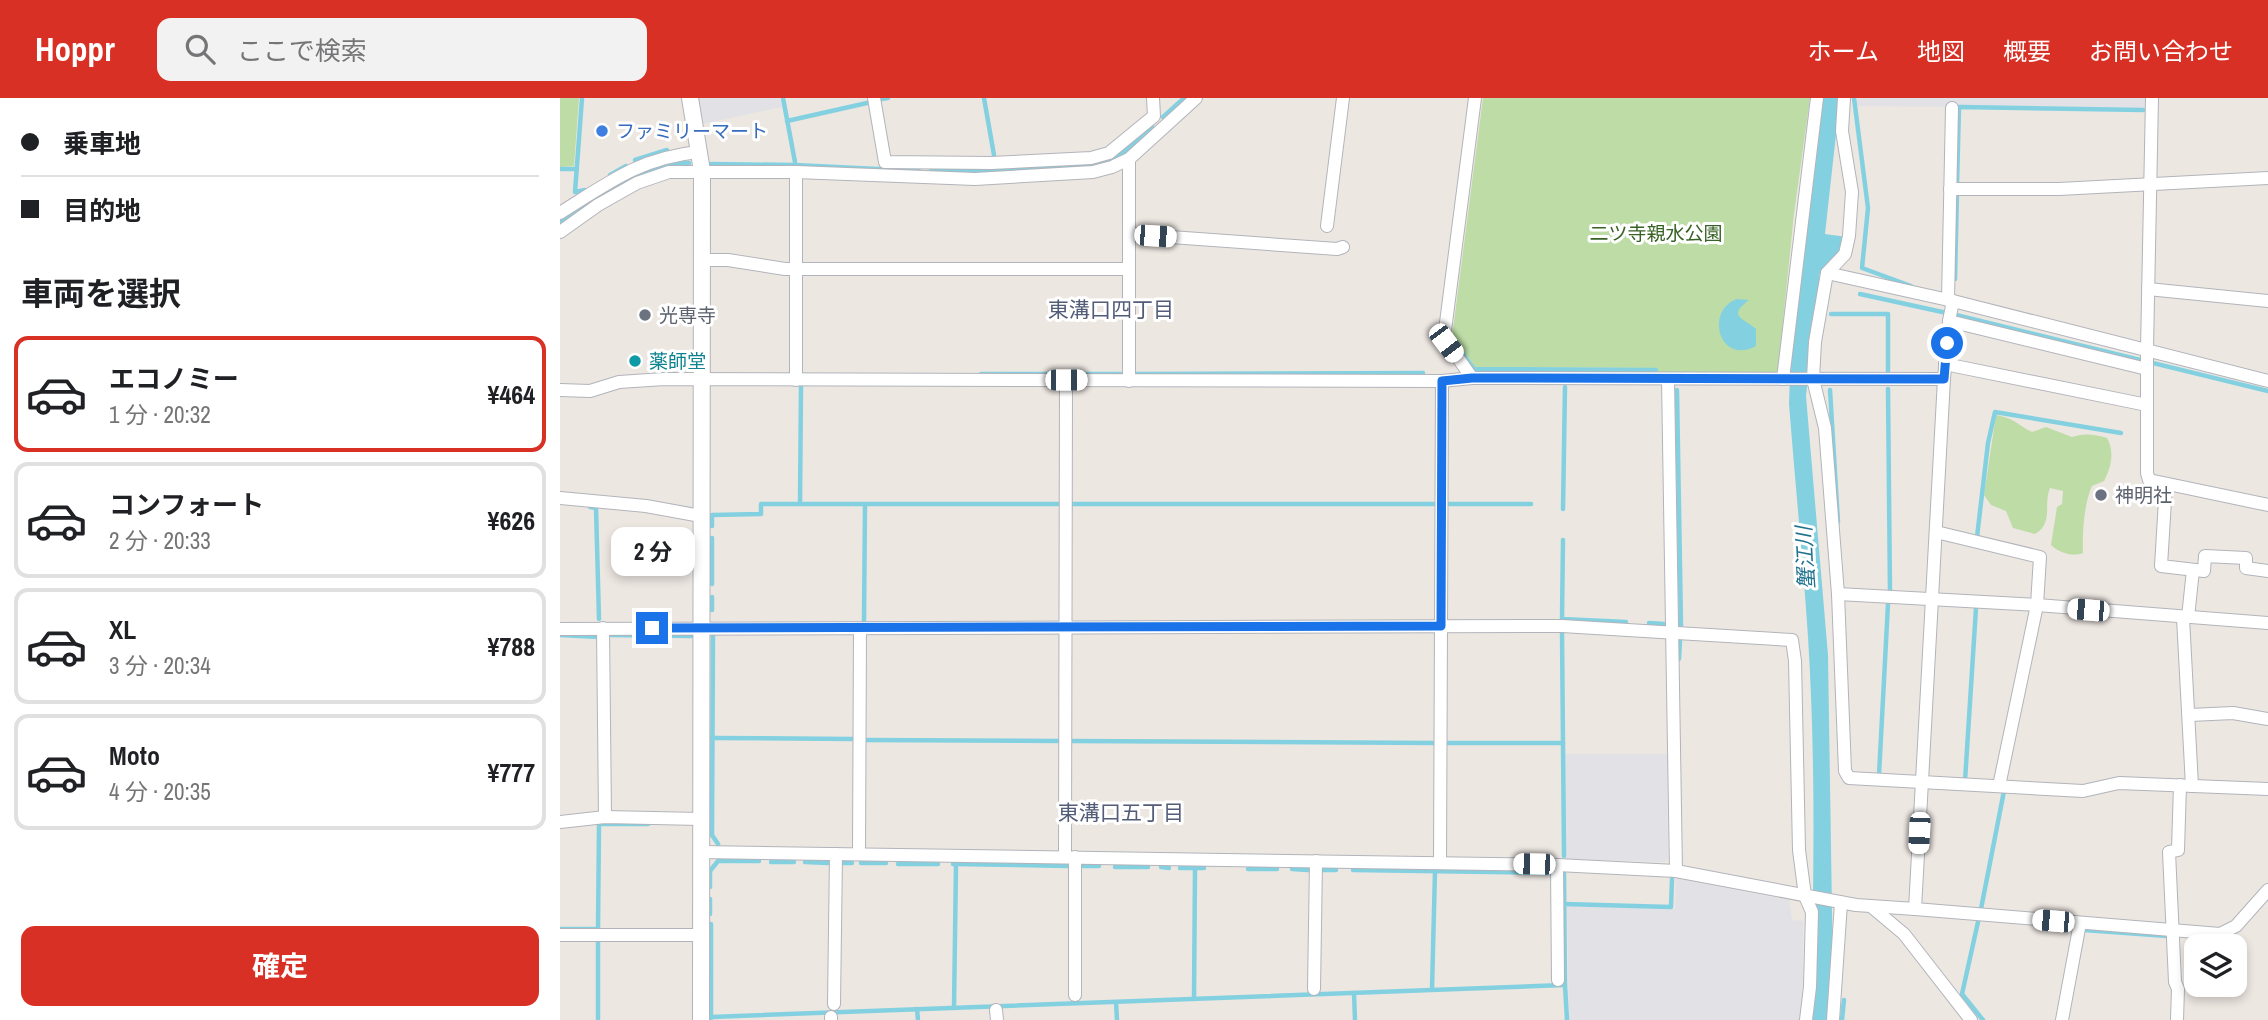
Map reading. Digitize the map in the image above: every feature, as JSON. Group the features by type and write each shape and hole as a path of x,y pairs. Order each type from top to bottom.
{"street":[{"path":"690,98 702,171 701,1020"},
{"path":"874,98 885,162 991,163 1091,158 1109,153 1154,116 1153,98"},
{"path":"560,232 598,205 637,183 669,172 975,179 1093,172 1129,159 1196,98"},
{"path":"1327,226 1343,98"},
{"path":"1472,378 1444,338 1475,98"},
{"path":"1783,379 1817,98"},
{"path":"1844,98 1842,131 1852,192 1849,236 1845,254 1827,273 1815,342 1813,379 1825,428 1838,594 1845,771 1849,778 2083,791 2119,783 2268,789"},
{"path":"2152,98 2147,473 2149,480 2268,505"},
{"path":"1915,909 1950,310 1952,107"},
{"path":"560,213 629,170 670,155 698,152"},
{"path":"1129,159 1129,381"},
{"path":"796,173 796,380"},
{"path":"1950,189 2059,189 2268,178"},
{"path":"1129,234 1338,249 1343,247"},
{"path":"702,260 728,260 796,269 1129,269"},
{"path":"1827,273 1950,310 2147,360 2268,381"},
{"path":"2148,289 2268,300"},
{"path":"1950,310 2147,360"},
{"path":"1945,364 2147,405"},
{"path":"560,390 590,391 619,382 664,379 1944,379"},
{"path":"1668,379 1676,871"},
{"path":"1066,380 1065,628 1075,995"},
{"path":"1440,863 1442,381"},
{"path":"2166,484 2161,566 2204,571 2205,555 2246,558 2246,569 2268,571"},
{"path":"560,498 646,506 701,516"},
{"path":"1936,531 2040,557 2037,605 2000,786"},
{"path":"2177,1020 2178,989 2169,852 2178,850 2186,786 2190,715 2187,708 2186,617 2193,570"},
{"path":"1838,594 2037,605 2268,623"},
{"path":"560,629 1562,626 1792,640 1796,661 1799,850 1812,912 1810,987 1806,1020"},
{"path":"603,628 604,817"},
{"path":"859,629 859,854"},
{"path":"2190,715 2233,713 2268,719"},
{"path":"560,822 604,817 701,819"},
{"path":"701,852 1557,865 1676,871 1873,908 1915,909 2220,934 2236,926 2268,890"},
{"path":"832,1014 836,854"},
{"path":"1314,989 1316,861"},
{"path":"1557,865 1558,980"},
{"path":"1833,1020 1838,902"},
{"path":"1873,908 1904,934 1966,1018"},
{"path":"2062,1020 2080,923"},
{"path":"560,935 701,935"}],"shaded area":[{"path":"698,98 780,98 782,107 703,124"},
{"path":"1857,98 2147,98 2147,109 1857,106"},
{"path":"1565,754 1667,754 1668,858 1665,862 1565,859"},
{"path":"1676,878 1789,900 1792,920 1803,921 1800,1020 1569,1020 1567,906 1675,909"}],"green space":[{"path":"560,98 579,98 574,166 560,167"},
{"name":"二ツ寺親水公園","path":"1483,98 1810,98 1794,214 1778,370 1774,374 1658,372 1658,368 1475,367 1452,337"},
{"path":"1996,415 2012,420 2032,432 2046,427 2072,437 2089,434 2107,438 2111,448 2110,465 2104,481 2092,486 2089,493 2084,519 2083,553 2066,554 2051,545 2057,507 2062,504 2063,491 2050,488 2046,519 2041,530 2035,534 2013,528 2006,511 1991,505 1984,495"}],"water":[{"name":"蟹江川","path":"1822,98 1840,98 1825,234 1847,237 1845,249 1820,272 1806,396 1828,655 1833,975 1828,1020 1810,1020 1813,876 1811,685 1789,404 1790,373"},
{"path":"1737,299 1749,300 1742,305 1738,313 1756,329 1756,346 1743,350 1733,349 1725,343 1719,324 1727,305"}],"waterway":[{"path":"582,98 575,192 585,190"},
{"path":"783,98 795,162"},
{"path":"881,99 888,98"},
{"path":"984,98 994,155"},
{"path":"1163,117 1184,98"},
{"path":"1854,98 1868,208 1862,268 1911,286"},
{"path":"787,121 867,103"},
{"path":"1957,185 1959,107 2143,110"},
{"path":"931,171 1087,166 1103,163 1118,157 1152,127"},
{"path":"635,160 667,150"},
{"path":"560,223 604,192 638,175 689,163"},
{"path":"711,164 919,171"},
{"path":"610,175 626,166"},
{"path":"560,169 577,169"},
{"path":"1955,279 1957,193"},
{"path":"1860,294 2268,391"},
{"path":"1831,314 1888,314 1888,372"},
{"path":"1460,350 1474,369 1656,370"},
{"path":"1133,371 1133,374 1423,373"},
{"path":"981,374 1123,374"},
{"path":"800,504 801,386"},
{"path":"1563,509 1565,387"},
{"path":"1888,389 1890,593"},
{"path":"1677,390 1681,625"},
{"path":"1830,390 1838,522"},
{"path":"1980,538 1977,537 1988,443 1995,412 2121,433"},
{"path":"712,526 712,515 761,514 761,504 1061,504"},
{"path":"864,622 865,504"},
{"path":"1070,504 1437,504"},
{"path":"1446,504 1531,504"},
{"path":"590,507 596,508 599,619"},
{"path":"712,538 712,584"},
{"path":"1563,540 1562,619 1626,622"},
{"path":"712,597 712,610"},
{"path":"1879,775 1888,604"},
{"path":"1965,781 1976,608"},
{"path":"1649,623 1664,624"},
{"path":"1562,631 1564,856"},
{"path":"560,635 599,637"},
{"path":"611,635 692,636"},
{"path":"713,635 712,835 718,844"},
{"path":"1679,659 1680,640"},
{"path":"712,738 853,739"},
{"path":"864,740 1061,741"},
{"path":"1069,741 1437,743"},
{"path":"1444,743 1563,743"},
{"path":"1981,909 2004,791"},
{"path":"560,929 598,929 599,824 648,824"},
{"path":"710,887 710,871 718,861 759,861"},
{"path":"771,862 794,862"},
{"path":"805,862 828,863"},
{"path":"841,863 852,863"},
{"path":"861,863 886,863"},
{"path":"898,864 938,864"},
{"path":"953,864 1069,866"},
{"path":"954,1008 956,864"},
{"path":"1083,866 1099,866"},
{"path":"1115,867 1148,867"},
{"path":"1161,867 1169,868"},
{"path":"1180,868 1204,868"},
{"path":"1194,999 1195,868"},
{"path":"1248,869 1277,869"},
{"path":"1292,869 1308,870"},
{"path":"1322,870 1336,870"},
{"path":"1353,870 1553,873"},
{"path":"1432,989 1435,871"},
{"path":"1564,873 1567,1020"},
{"path":"1564,904 1671,907 1672,879"},
{"path":"710,899 710,914"},
{"path":"1978,922 1962,994 1983,1020"},
{"path":"711,924 711,1018"},
{"path":"2084,930 2167,936"},
{"path":"598,942 598,1020"},
{"path":"711,1017 1565,985"},
{"path":"1354,993 1355,1020"},
{"path":"1842,1020 1844,1000"},
{"path":"1116,1002 1117,1020"},
{"path":"917,1009 918,1020"}],"place":[{"name":"ファミリーマート","path":"602,131"},
{"name":"光専寺","path":"645,315"},
{"name":"薬師堂","path":"635,361"},
{"name":"神明社","path":"2101,495"}],"district":[{"name":"東溝口四丁目","path":"1111,309"},
{"name":"東溝口五丁目","path":"1121,812"}],"route":[{"path":"652,628 1441,626 1442,381 1472,378 1944,379 1947,343"}]}
